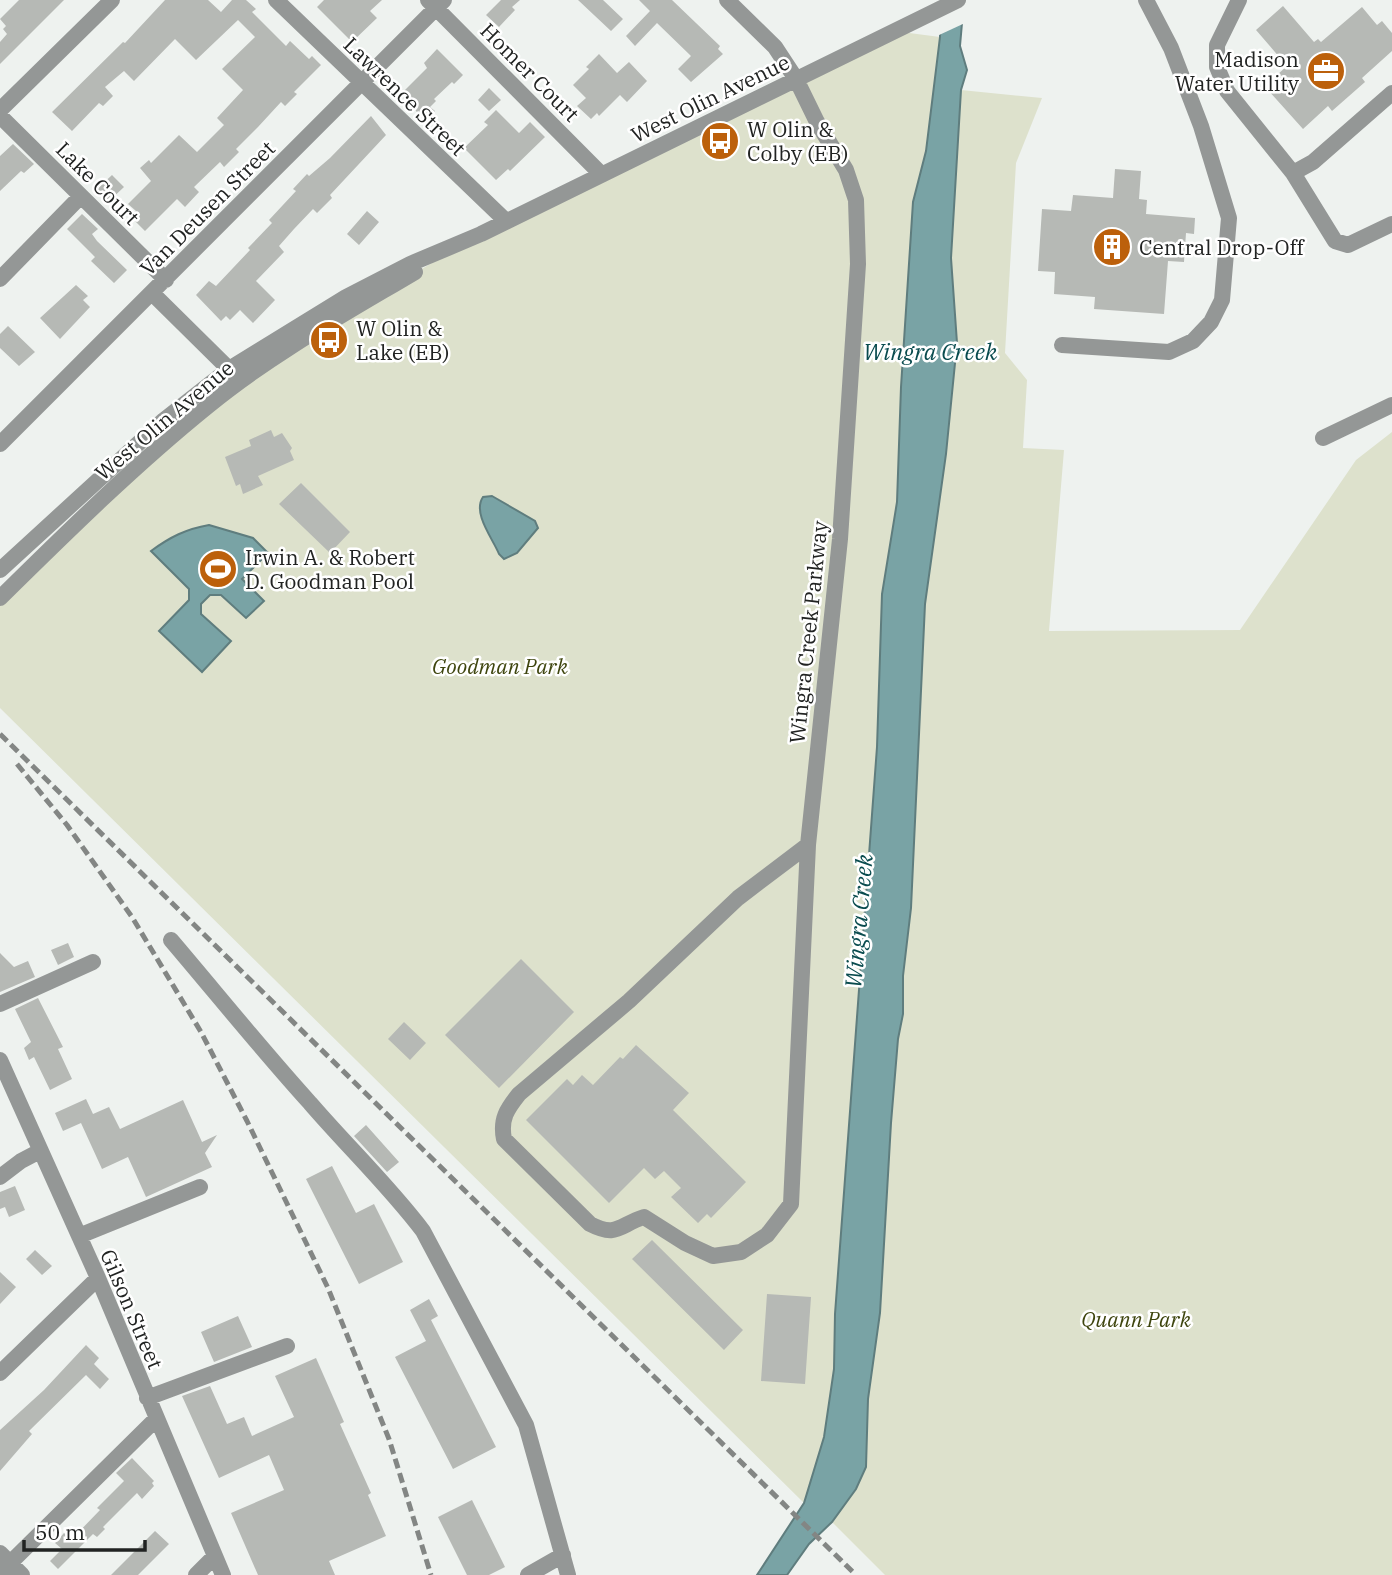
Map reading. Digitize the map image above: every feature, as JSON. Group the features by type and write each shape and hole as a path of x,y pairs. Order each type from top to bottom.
{"street":[{"path":"0,110 112,0"},
{"name":"Lawrence Street","path":"276,0 506,221"},
{"name":"Wingra Creek Parkway","path":"727,0 775,47 796,79 817,122 846,170 856,200 858,264 840,539 808,845 791,1204 768,1235 741,1252 713,1256 685,1243 644,1217 629,1221 616,1232 604,1231 590,1224 504,1139 501,1124 507,1109 519,1094 629,1001 738,898 808,845"},
{"name":"West Olin Avenue","path":"0,570 164,420 229,369 346,297 958,0"},
{"path":"1062,345 1169,352 1193,341 1211,322 1222,300 1229,218 1201,126 1171,48 1146,0"},
{"path":"1238,0 1217,45 1217,67 1227,90 1293,173 1335,241 1348,245 1392,224"},
{"name":"Van Deusen Street","path":"0,444 361,83 436,3"},
{"name":"Homer Court","path":"436,3 601,174"},
{"path":"1293,173 1313,162 1392,93"},
{"name":"Lake Court","path":"0,116 166,280"},
{"path":"0,279 81,196"},
{"name":"West Olin Avenue","path":"0,598 96,504 208,406 327,325 481,233"},
{"path":"152,293 241,381"},
{"path":"1323,439 1392,405"},
{"path":"171,940 283,1073 402,1203 423,1231 526,1425 568,1575"},
{"path":"0,1004 93,962"},
{"name":"Gilson Street","path":"0,1060 98,1278 223,1575"},
{"path":"0,1177 40,1151"},
{"path":"79,1236 200,1187"},
{"path":"0,1373 98,1278"},
{"path":"147,1398 286,1346"},
{"path":"22,1575 3,1563 156,1419"},
{"path":"529,1575 563,1555"},
{"path":"196,1575 214,1557"}],"green space":[{"name":"Goodman Park","path":"894,31 940,37 926,151 913,202 901,387 897,502 882,594 877,747 835,1314 834,1369 824,1437 804,1503 0,708 0,600 208,406 381,293 481,234"},
{"name":"Quann Park","path":"961,90 1042,98 1016,163 1005,353 1027,380 1023,448 1064,450 1049,631 1240,630 1356,460 1392,432 1392,1575 885,1575 832,1522 856,1489 866,1467 868,1398 880,1313 891,1123 911,908 925,604 946,454 957,343 951,258"}],"water":[{"name":"Wingra Creek","path":"941,0 964,0 960,46 967,70 961,90 951,258 957,343 946,454 925,604 911,908 891,1123 880,1313 868,1399 866,1467 856,1489 832,1522 809,1544 787,1575 757,1575 804,1503 824,1437 834,1369 835,1314 877,747 882,594 897,502 901,387 913,202 926,151 940,37"},
{"path":"492,496 535,521 538,528 517,553 504,559 488,534 480,511 483,497"},
{"path":"209,525 253,538 268,553 242,579 264,601 246,618 221,595 210,595 201,604 201,614 231,641 202,672 159,631 189,600 189,589 151,551 179,534"}],"pier":[{"path":"938,0 967,0 965,23 937,36"}],"building":[{"path":"19,0 64,0 0,64 0,42 7,34 3,29 6,26 0,19"},
{"path":"165,0 208,0 221,12 232,0 246,0 256,9 252,12 286,46 290,41 309,59 312,56 321,65 294,92 297,94 285,106 281,102 236,149 239,152 224,167 220,162 194,187 199,192 185,207 177,199 145,231 131,217 136,211 128,204 151,181 140,168 149,160 151,163 179,135 197,152 224,125 217,118 243,90 222,69 255,37 238,20 196,60 175,39 134,81 124,71 105,87 113,96 103,106 99,103 72,131 52,112 123,42 125,43"},
{"path":"324,0 382,0 370,11 377,18 352,42 317,7"},
{"path":"501,0 520,0 512,7 515,10 499,27 486,15"},
{"path":"578,0 603,0 623,19 611,31"},
{"path":"639,0 672,0 720,46 718,49 723,54 691,82 678,69 691,56 657,23 635,46 626,36 650,11"},
{"name":"Madison Water Utility","path":"1283,6 1314,42 1318,39 1321,42 1362,7 1377,25 1382,21 1392,33 1392,51 1362,78 1365,82 1332,111 1328,106 1303,129 1268,90 1280,79 1277,75 1287,66 1256,30"},
{"path":"437,49 463,75 434,99 436,101 430,107 435,111 426,121 400,95 427,68 424,63"},
{"path":"599,54 617,73 629,62 647,81 627,102 620,95 599,116 597,113 591,119 577,106 586,98 573,85"},
{"path":"489,88 501,100 489,111 478,100"},
{"path":"496,110 519,133 530,122 545,137 510,171 508,169 496,180 464,148 488,125 484,122"},
{"path":"371,116 386,135 330,195 332,198 317,213 313,209 294,229 279,246 284,252 256,281 275,300 253,323 240,310 230,320 226,316 221,321 196,295 209,281 216,286 272,223 269,220 296,191 293,189 307,174 309,176 330,158"},
{"path":"13,144 34,164 24,173 21,171 0,191 0,156"},
{"name":"Central Drop-Off","path":"1115,169 1141,171 1139,199 1147,200 1146,214 1195,218 1194,234 1186,233 1184,262 1168,261 1164,314 1094,309 1095,297 1054,294 1055,272 1038,271 1042,209 1071,211 1073,195 1113,198"},
{"path":"112,175 124,187 107,203 95,191"},
{"path":"367,211 379,222 359,245 347,234"},
{"path":"82,214 98,229 92,234 97,241 127,270 114,283 91,261 95,257 67,229"},
{"path":"76,285 88,296 83,300 90,307 60,339 40,318"},
{"path":"8,326 35,352 19,366 0,348 0,334"},
{"path":"271,430 274,437 282,433 292,448 290,451 294,460 258,476 263,485 243,494 240,484 236,486 225,457 251,446 249,440"},
{"path":"301,483 350,532 330,553 279,504"},
{"path":"68,943 74,957 58,965 51,950"},
{"path":"0,953 14,967 28,961 35,977 0,992"},
{"path":"521,959 574,1012 499,1088 445,1035"},
{"path":"38,998 63,1047 58,1049 72,1079 50,1090 34,1057 29,1060 24,1048 31,1042 15,1009"},
{"path":"404,1022 426,1043 410,1060 388,1039"},
{"path":"636,1045 689,1093 673,1110 746,1182 711,1218 707,1214 698,1223 671,1197 681,1188 664,1171 655,1179 644,1168 609,1203 526,1120 567,1079 573,1085 582,1075 593,1085 620,1057 623,1059"},
{"path":"86,1099 93,1114 109,1107 120,1129 183,1100 202,1142 217,1135 205,1153 212,1167 146,1197 128,1157 102,1169 81,1123 63,1131 55,1113"},
{"path":"366,1125 399,1162 387,1172 354,1136"},
{"path":"332,1166 356,1213 374,1204 403,1262 359,1284 306,1179"},
{"path":"15,1186 25,1210 9,1217 5,1207 0,1209 0,1192"},
{"path":"652,1240 743,1330 724,1350 632,1259"},
{"path":"35,1250 52,1266 42,1275 26,1259"},
{"path":"0,1272 16,1287 0,1304"},
{"path":"767,1294 811,1297 805,1384 761,1381"},
{"path":"429,1299 438,1316 431,1320 496,1447 453,1469 395,1357 426,1341 410,1310"},
{"path":"238,1316 252,1347 214,1362 201,1332"},
{"path":"86,1345 99,1358 94,1364 109,1379 100,1389 86,1375 29,1431 32,1434 0,1471 0,1430 44,1390"},
{"path":"316,1358 344,1422 340,1424 371,1493 368,1495 386,1536 329,1561 335,1575 258,1575 231,1513 284,1490 269,1455 219,1478 182,1396 210,1386 227,1424 244,1417 252,1436 294,1417 275,1376"},
{"path":"132,1458 154,1481 154,1486 142,1499 137,1493 103,1527 105,1529 97,1537 93,1534 58,1569 50,1561 62,1549 55,1543 64,1533 71,1540 100,1510 97,1508 124,1481 116,1473"},
{"path":"472,1500 505,1567 489,1575 467,1575 438,1517"},
{"path":"155,1531 169,1544 138,1575 111,1575"}],"railway":[{"path":"0,734 856,1575"},
{"path":"17,764 67,825 132,917 201,1032 247,1121 328,1288 389,1439 431,1575"}],"place":[{"name":"Madison Water Utility","path":"1326,71"},
{"name":"W Olin & Colby (EB)","path":"720,141"},
{"name":"Central Drop-Off","path":"1112,247"},
{"name":"W Olin & Lake (EB)","path":"329,340"},
{"name":"Irwin A. & Robert D. Goodman Pool","path":"218,569"}]}
